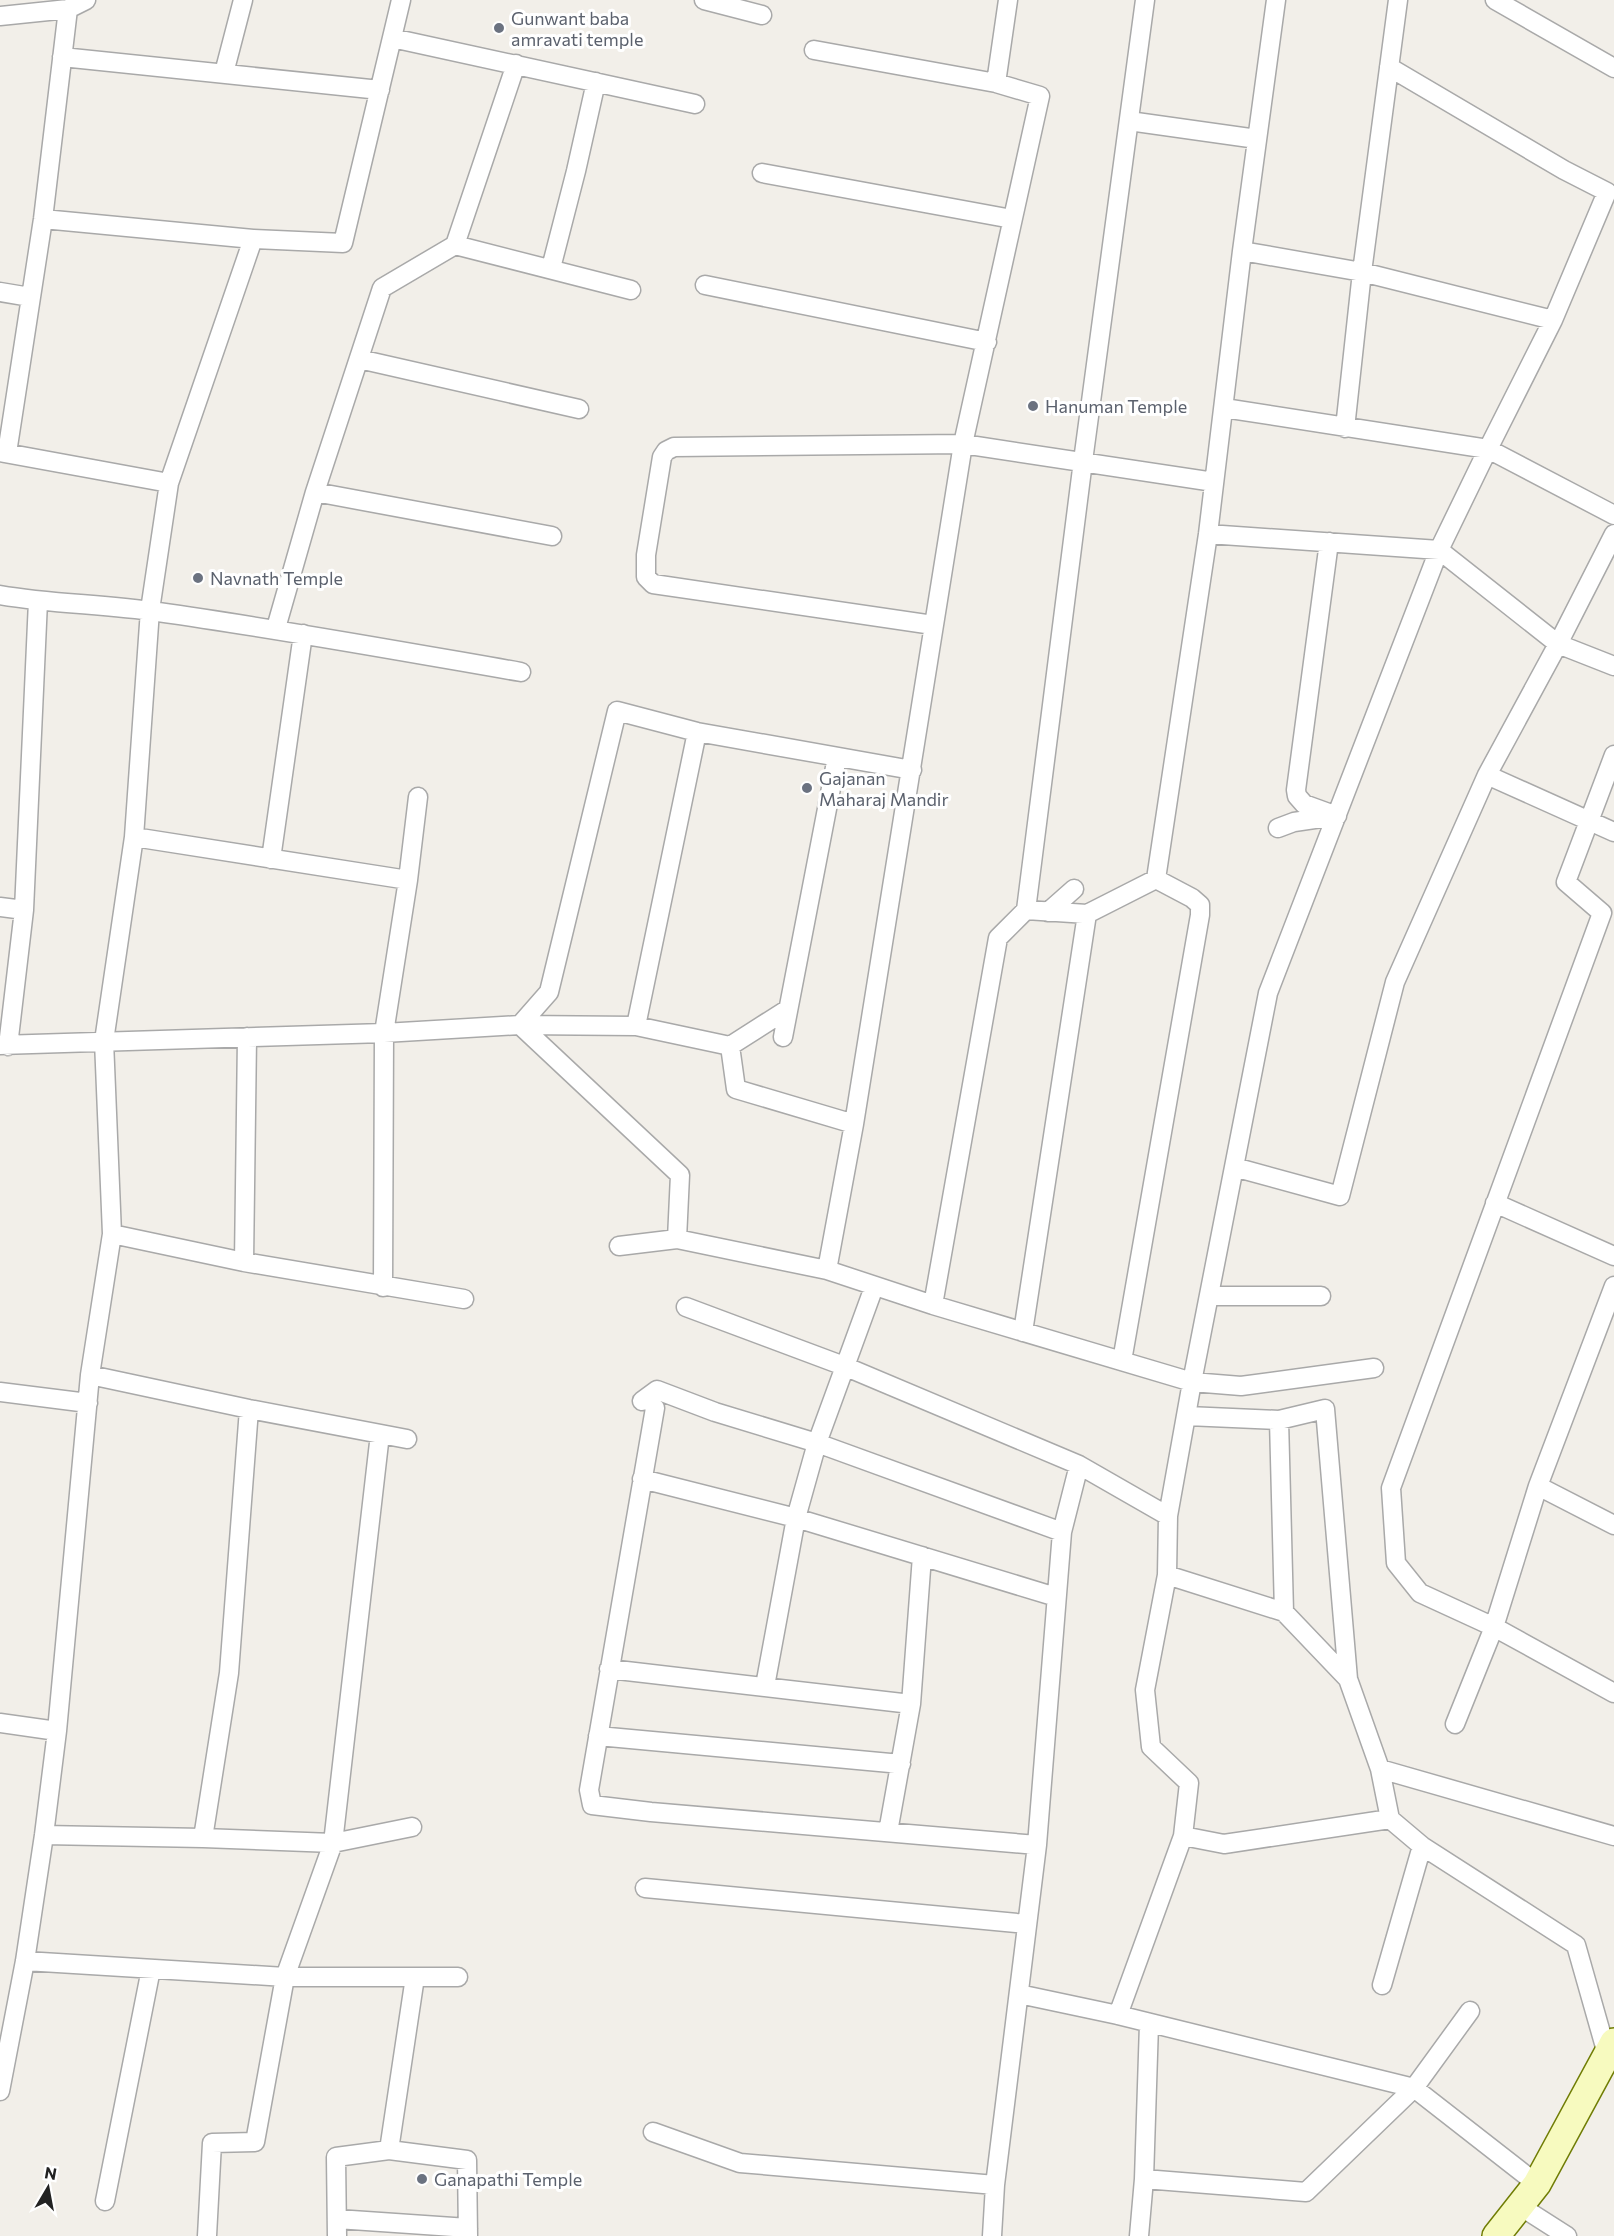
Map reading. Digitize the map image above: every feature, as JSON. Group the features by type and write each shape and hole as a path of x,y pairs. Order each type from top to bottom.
{"street":[{"path":"0,16 68,9 86,0"},
{"path":"224,73 243,0"},
{"path":"43,219 253,239 343,243 401,0"},
{"path":"705,0 762,15"},
{"path":"996,83 1008,0"},
{"path":"933,1305 998,939 1026,910 1145,0"},
{"path":"1156,879 1208,534 1242,251 1276,0"},
{"path":"1345,428 1362,272 1398,0"},
{"path":"1495,0 1614,68"},
{"path":"68,9 43,219 3,453 169,483"},
{"path":"392,38 696,104"},
{"path":"814,50 996,83 1040,96 963,444 854,1124 826,1270"},
{"path":"62,57 380,90"},
{"path":"276,628 315,492 382,288 455,245 516,64"},
{"path":"1118,2015 1183,1836 1189,1783 1151,1747 1145,1690 1167,1575 1168,1516 1268,993 1439,550 1553,320 1607,192 1564,170 1389,67"},
{"path":"551,268 596,82"},
{"path":"1129,121 1257,139"},
{"path":"762,173 1012,219"},
{"path":"0,2091 25,1960 44,1835 57,1731 90,1375 112,1234 104,1041 134,837 150,610 169,483 253,239"},
{"path":"455,245 631,290"},
{"path":"1242,251 1362,272 1553,320"},
{"path":"705,285 987,342"},
{"path":"0,292 30,297"},
{"path":"359,359 579,409"},
{"path":"1224,408 1488,449 1614,514"},
{"path":"933,625 653,584 646,577 646,555 662,458 666,451 674,447 963,444 1214,482"},
{"path":"315,492 552,536"},
{"path":"1208,534 1439,550 1558,644 1614,666"},
{"path":"1234,1167 1340,1196 1395,982 1487,775 1614,534"},
{"path":"1329,542 1296,790 1297,796 1304,804 1337,816"},
{"path":"0,595 38,601 150,610 276,628 521,672"},
{"path":"38,601 24,910 4,1045 384,1033 504,1026 636,1026 730,1046 788,1009"},
{"path":"271,859 303,634"},
{"path":"504,1026 549,992 617,711 697,732 912,770"},
{"path":"636,1026 697,732"},
{"path":"1614,755 1566,882 1602,913 1391,1488 1396,1563 1419,1593 1494,1627 1614,1693"},
{"path":"783,1037 837,757"},
{"path":"1487,775 1614,832"},
{"path":"383,1287 384,1033 408,880 418,797"},
{"path":"1278,828 1294,822 1337,816"},
{"path":"134,837 408,880"},
{"path":"1026,910 1087,914 1156,879"},
{"path":"1122,1361 1200,915 1200,905 1192,898 1156,879"},
{"path":"1048,912 1074,889"},
{"path":"0,907 24,910"},
{"path":"1023,1332 1087,914"},
{"path":"504,1026 680,1175 677,1239"},
{"path":"244,1262 247,1037"},
{"path":"730,1046 736,1089 854,1124"},
{"path":"1495,1203 1614,1256"},
{"path":"112,1234 244,1262 464,1299"},
{"path":"619,1246 677,1239 826,1270 874,1287 1192,1383 1241,1386 1374,1368"},
{"path":"1455,1724 1494,1627 1538,1486 1614,1286"},
{"path":"765,1686 796,1518 817,1443 874,1287"},
{"path":"1210,1296 1321,1296"},
{"path":"686,1307 844,1366 1079,1465 1168,1516"},
{"path":"90,1375 249,1409 408,1439"},
{"path":"1037,1845 631,1810 592,1805 589,1790 642,1479 648,1404 657,1390 715,1412 817,1443 1062,1532"},
{"path":"0,1392 88,1403"},
{"path":"1187,1416 1279,1420 1324,1408 1348,1679 1380,1768 1390,1820 1422,1845 1576,1945 1611,2048 1537,2184 1496,2236"},
{"path":"203,1838 229,1672 249,1409"},
{"path":"1279,1420 1284,1612"},
{"path":"207,2236 212,2143 255,2142 285,1977 333,1843 380,1434"},
{"path":"992,2236 995,2185 1037,1845 1062,1532 1079,1465"},
{"path":"642,1479 796,1518 1056,1597"},
{"path":"1538,1486 1614,1525"},
{"path":"888,1832 911,1704 922,1556"},
{"path":"1167,1575 1284,1612 1348,1679"},
{"path":"609,1669 911,1704"},
{"path":"0,1723 57,1731"},
{"path":"598,1736 901,1764"},
{"path":"1380,1768 1614,1836"},
{"path":"1183,1836 1224,1844 1390,1820"},
{"path":"44,1835 333,1843 412,1827"},
{"path":"1382,1985 1422,1845"},
{"path":"645,1888 1028,1924"},
{"path":"25,1960 285,1977 458,1977"},
{"path":"105,2201 151,1969"},
{"path":"389,2150 414,1977"},
{"path":"1019,1994 1118,2015 1414,2088 1537,2184"},
{"path":"1144,2180 1306,2192 1414,2088 1470,2011"},
{"path":"1139,2236 1144,2180 1149,2024"},
{"path":"653,2132 740,2163 995,2185"},
{"path":"389,2150 467,2160 468,2232 337,2227 336,2157 389,2150"},
{"path":"1520,2206 1567,2236"}],"place":[{"name":"Gunwant baba amravati temple","path":"499,28"},
{"name":"Hanuman Temple","path":"1033,406"},
{"name":"Navnath Temple","path":"198,578"},
{"name":"Gajanan Maharaj Mandir","path":"807,788"},
{"name":"Ganapathi Temple","path":"422,2179"}]}
